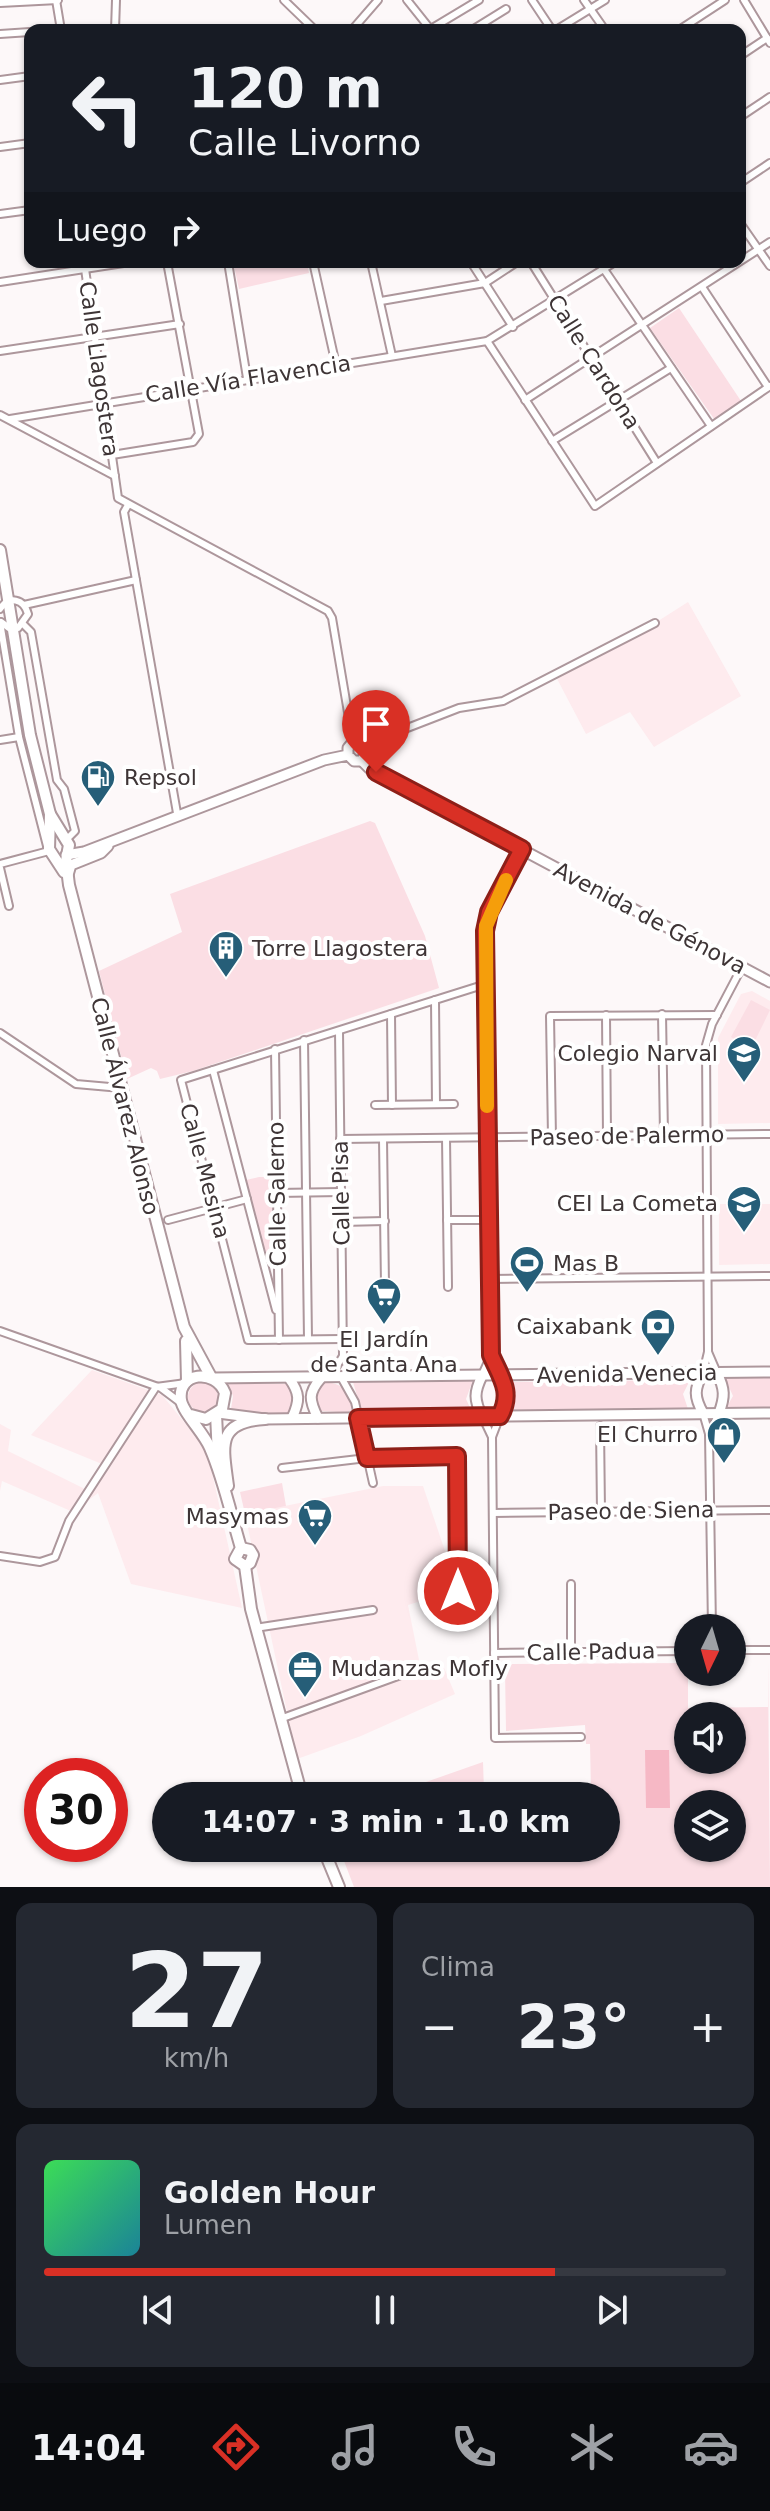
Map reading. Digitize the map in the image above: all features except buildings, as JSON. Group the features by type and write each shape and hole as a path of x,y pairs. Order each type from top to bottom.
{"main road":[{"name":"Calle Álvarez Alonso","path":"0,550 4,605 18,627 24,736 50,814 66,841 68,882 184,1327 187,1382"},
{"name":"Calle Álvarez Alonso","path":"50,814 50,853 68,882"},
{"path":"66,841 55,838 50,853 66,855"},
{"name":"Calle Álvarez Alonso","path":"184,1327 212,1377"},
{"path":"232,1516 216,1447 217,1414 225,1397 221,1385 212,1377 197,1376 187,1382 181,1393 183,1405 210,1449 232,1516 241,1548 235,1559 245,1566 255,1628 298,1782"},
{"path":"191,1415 206,1419 217,1414"},
{"path":"232,1516 223,1450 225,1438 240,1423 265,1419"},
{"path":"329,1862 339,1887"}],"street":[{"path":"0,3 57,0 60,24"},
{"path":"115,24 116,0"},
{"path":"357,24 378,0"},
{"path":"407,0 425,24"},
{"path":"440,24 479,0"},
{"path":"532,0 550,24"},
{"path":"584,0 601,24"},
{"path":"564,24 605,0"},
{"path":"688,24 725,0"},
{"path":"744,0 768,41 746,53"},
{"path":"289,2 309,24"},
{"path":"482,24 506,9"},
{"path":"0,34 24,32"},
{"path":"0,80 24,77"},
{"path":"746,113 770,97"},
{"path":"0,147 24,144"},
{"path":"746,179 770,163"},
{"path":"0,214 24,211"},
{"path":"746,232 770,266"},
{"path":"746,258 770,242"},
{"path":"0,282 70,268"},
{"name":"Calle Llagostera","path":"85,268 118,498 128,505"},
{"path":"112,455 193,442 199,434 168,268"},
{"path":"229,268 247,378"},
{"path":"314,268 336,365"},
{"path":"373,268 392,356"},
{"path":"475,268 513,327"},
{"path":"381,301 485,283 508,268"},
{"name":"Calle Cardona","path":"535,268 657,463"},
{"path":"525,400 731,268"},
{"path":"603,269 711,426"},
{"name":"Calle Vía Flavencia","path":"10,419 487,341 603,269"},
{"path":"487,341 595,506 769,387 702,287"},
{"path":"0,351 180,324"},
{"path":"552,441 671,368"},
{"path":"0,415 115,476"},
{"path":"177,813 124,512 128,505 328,611 332,618 353,742 348,755"},
{"path":"4,605 24,605 136,580"},
{"path":"0,621 18,627 28,614 24,605"},
{"name":"Calle Álvarez Alonso","path":"0,621 50,853"},
{"path":"367,748 384,737 459,708 503,701 655,623"},
{"name":"Calle Álvarez Alonso","path":"18,627 31,632 57,780 64,789 75,831 66,841"},
{"path":"0,740 24,736"},
{"path":"348,755 354,761 362,761 368,754 362,742 353,742"},
{"path":"66,855 116,840 177,813 324,760 348,755"},
{"name":"Avenida de Génova","path":"362,761 369,768 770,982"},
{"path":"66,841 92,846 116,840"},
{"path":"68,882 71,865 101,853 116,840"},
{"path":"522,849 487,916 491,1355 508,1390 507,1401 492,1437 495,1738 581,1737"},
{"path":"9,906 0,866 50,853"},
{"path":"712,1614 709,1434 695,1399 695,1387 703,1373 708,1352 706,1045 717,1015 742,967"},
{"name":"Calle Mesina","path":"343,1339 248,1340 181,1080 486,984"},
{"path":"435,1000 436,1104"},
{"path":"391,1014 392,1105"},
{"path":"662,1014 664,1135"},
{"path":"606,1015 607,1136"},
{"path":"552,1137 550,1016 717,1015"},
{"name":"Calle Pisa","path":"339,1031 343,1356"},
{"path":"0,1033 76,1084 121,1088"},
{"name":"Calle Pisa","path":"304,1040 308,1339"},
{"name":"Calle Salerno","path":"275,1049 279,1340"},
{"path":"213,1070 279,1319"},
{"path":"375,1105 454,1104"},
{"name":"Paseo de Palermo","path":"340,1139 770,1134"},
{"path":"446,1138 448,1287"},
{"path":"383,1139 385,1286"},
{"path":"277,1193 341,1192"},
{"path":"168,1220 247,1199"},
{"path":"447,1220 489,1220"},
{"path":"341,1222 385,1221"},
{"path":"490,1279 770,1276"},
{"path":"0,1331 156,1387 173,1394 183,1405"},
{"path":"708,1352 724,1387 725,1399 709,1434"},
{"path":"491,1355 475,1390 475,1402 492,1437"},
{"path":"343,1356 351,1371 361,1377"},
{"path":"318,1418 310,1402 310,1390 337,1369 343,1356"},
{"name":"Avenida Venecia","path":"212,1377 770,1372"},
{"path":"341,1377 352,1392 373,1483"},
{"path":"289,1378 298,1391 299,1403 292,1418"},
{"path":"0,1556 40,1562 55,1557 69,1521 156,1387 187,1382"},
{"name":"Avenida Venecia","path":"217,1414 265,1419 770,1413"},
{"path":"600,1426 601,1512"},
{"path":"282,1468 367,1458 457,1456 458,1591"},
{"name":"Paseo de Siena","path":"493,1513 770,1510"},
{"path":"571,1584 571,1652"},
{"path":"255,1628 373,1610"},
{"path":"746,1650 770,1650"},
{"name":"Calle Padua","path":"494,1653 674,1651"},
{"path":"279,1720 420,1668"}],"shaded area":[{"path":"234,268 308,268 309,273 239,289"},
{"path":"679,308 743,404 717,423 650,328"},
{"path":"688,602 741,696 654,747 630,712 586,734 554,673 655,623"},
{"path":"370,821 375,823 425,936 439,988 193,1071 160,1079 157,1071 151,1068 127,1079 99,971 182,932 170,894"},
{"name":"Colegio Narval","path":"752,991 770,1001 770,1123 718,1124 718,1038 741,994"},
{"path":"751,1000 770,1010 751,1049 731,1037"},
{"path":"274,1177 275,1253 269,1258 264,1256 246,1180"},
{"name":"CEI La Cometa","path":"719,1204 770,1204 770,1264 719,1265"},
{"path":"92,1370 162,1395 207,1450 242,1608 131,1584 98,1493 73,1512 2,1481 0,1491 0,1424 11,1430 8,1451 87,1490 102,1464 31,1435"},
{"path":"725,1378 770,1378 770,1408 726,1408 733,1396"},
{"path":"473,1380 466,1399 472,1412 362,1413 353,1382"},
{"path":"690,1380 683,1394 688,1409 509,1411 516,1394 508,1382"},
{"path":"203,1382 214,1386 218,1397 214,1408 203,1412 192,1408 188,1397 192,1386"},
{"path":"326,1382 346,1391 353,1413 320,1411 316,1406 315,1392"},
{"path":"228,1383 286,1384 295,1396 288,1413 250,1414 231,1409 233,1396"},
{"path":"282,1483 286,1506 245,1514 240,1492"},
{"path":"383,1486 423,1486 445,1551 453,1591 408,1605 420,1665 442,1663 455,1694 361,1736 297,1759 245,1514"},
{"path":"768,1661 770,1887 354,1887 344,1862 620,1862 620,1782 591,1782 590,1744 586,1744 585,1725 506,1731 505,1671 512,1664 674,1663 674,1686 688,1686 688,1702 674,1702 674,1774 746,1774 746,1707 768,1707"},
{"path":"645,1750 669,1750 670,1808 646,1808"},
{"path":"483,1762 484,1782 426,1782"}],"slow traffic":[{"path":"487,1106 486,926 487,916 506,880"}],"place":[{"name":"Repsol","path":"98,808"},
{"name":"Torre Llagostera","path":"226,979"},
{"name":"Colegio Narval","path":"744,1084"},
{"name":"CEI La Cometa","path":"744,1234"},
{"name":"Mas B","path":"527,1294"},
{"name":"El Jardín de Santa Ana","path":"384,1326"},
{"name":"Caixabank","path":"658,1357"},
{"name":"El Churro","path":"724,1465"},
{"name":"Masymas","path":"315,1547"},
{"name":"Mudanzas Mofly","path":"305,1699"}],"route":[{"path":"376,772 522,849 489,912 485,931 491,1355 508,1390 507,1401 500,1416 358,1418 367,1458 457,1456 458,1591"}]}
